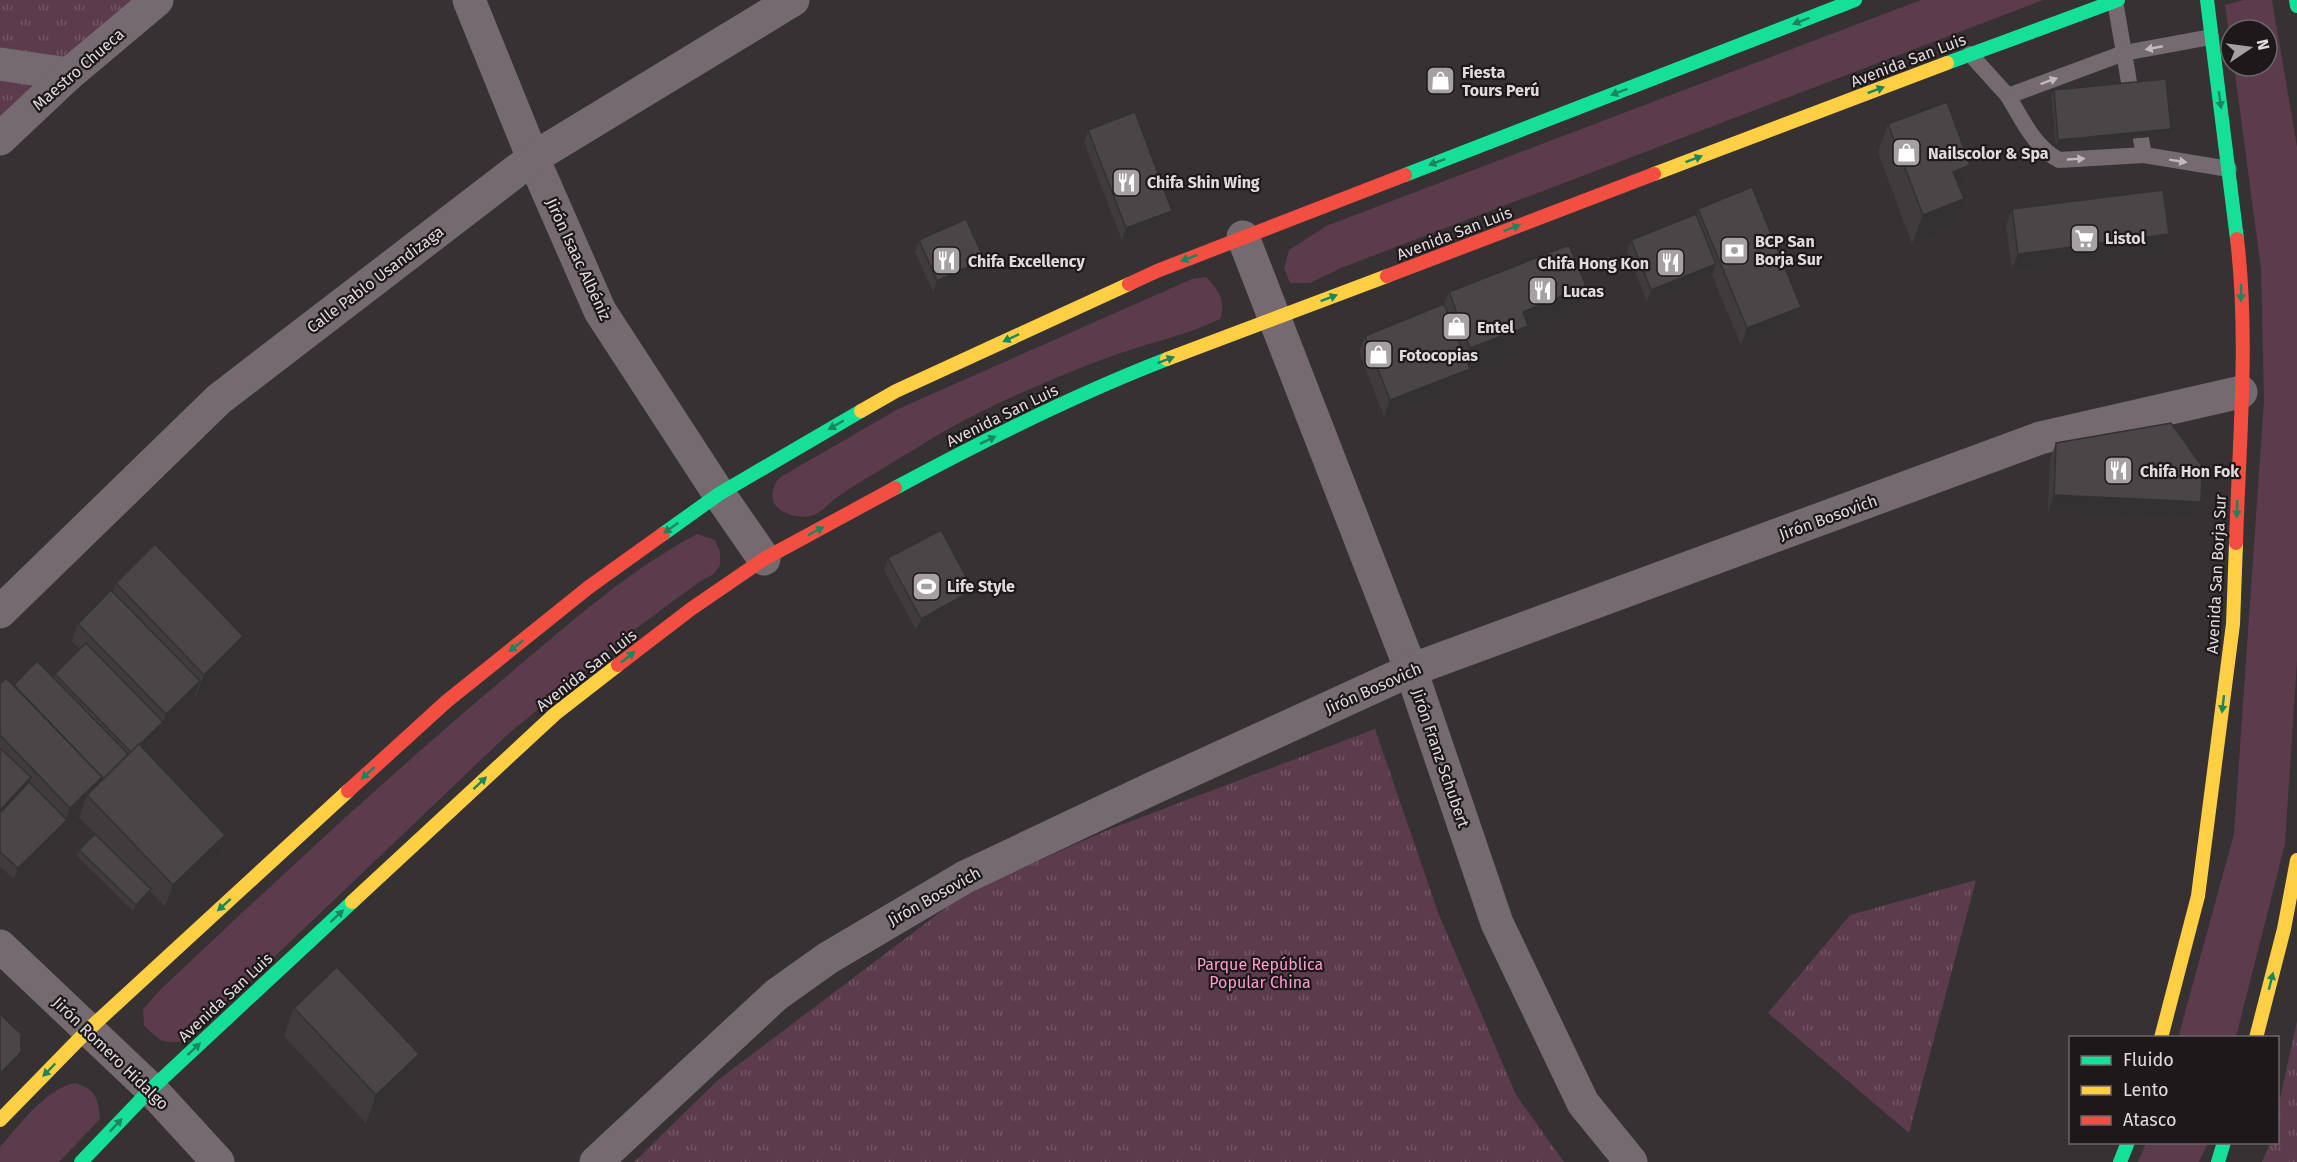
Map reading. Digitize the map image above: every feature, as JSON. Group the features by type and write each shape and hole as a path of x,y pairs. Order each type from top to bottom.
{"main road":[{"name":"Avenida San Borja Sur","path":"2162,1036 2198,896 2233,624 2241,392 2242,282 2207,0"},
{"path":"2296,0 2297,6"},
{"path":"0,1120 89,1029 447,701 589,587 719,494 896,390 1157,270 1851,1"},
{"name":"Avenida San Luis","path":"81,1162 151,1089 555,714 691,609 764,559 958,454 1105,383 1970,54 2117,1"},
{"path":"2257,1036 2284,929 2297,860"},
{"path":"2120,1162 2128,1144"},
{"path":"2218,1162 2224,1144"}],"street":[{"name":"Maestro Chueca","path":"0,139 69,74 157,0"},
{"name":"Jirón Isaac Albéniz","path":"469,0 533,158 600,311 764,559"},
{"name":"Calle Pablo Usandizaga","path":"0,612 219,399 533,158 792,0"},
{"path":"0,64 69,74"},
{"name":"Jirón Franz Schubert","path":"1243,237 1411,670 1497,922 1583,1104 1631,1162"},
{"name":"Jirón Bosovich","path":"596,1162 776,995 828,957 965,877 1151,789 1411,670 2040,438 2241,392"},
{"name":"Jirón Romero Hidalgo","path":"0,946 151,1089 218,1162"}],"lane":[{"path":"2117,1 2130,88"},
{"path":"2008,96 2124,53 2211,37"},
{"path":"1970,54 2008,96 2038,144 2059,160 2144,155 2229,169"},
{"path":"2140,139 2144,155"}],"green space":[{"path":"0,0 138,0 66,61 0,51"},
{"path":"1921,0 2043,0 1341,268 1310,283 1290,283 1284,268 1289,250 1326,226"},
{"path":"2244,0 2272,0 2275,18 2227,18 2225,5"},
{"path":"2279,41 2297,147 2297,661 2285,844 2236,1036 2179,1036 2234,834 2264,400 2261,269 2236,78 2279,78"},
{"path":"0,75 50,81 0,132"},
{"path":"1206,277 1215,287 1222,301 1220,319 1088,365 990,407 943,432 867,478 814,515 803,517 788,514 774,503 773,491 779,478 898,409 1192,279"},
{"path":"697,534 715,540 720,552 720,565 714,574 699,582 626,636 506,736 186,1041 162,1040 144,1025 143,1009 158,992 375,791 576,618 646,565"},
{"name":"Parque República Popular China","path":"1375,729 1439,915 1516,1095 1564,1162 634,1162 718,1080 967,892 1110,829"},
{"path":"1976,880 1909,1133 1768,1013 1850,915"},
{"path":"2297,1021 2297,1162 2262,1162 2270,1144 2279,1144 2279,1103"},
{"path":"75,1083 87,1088 95,1095 100,1119 59,1162 0,1162 0,1147 34,1109 54,1092"},
{"path":"2146,1144 2208,1144 2199,1162 2138,1162"}],"building":[{"path":"2166,79 2171,129 2058,140 2054,90"},
{"path":"1947,102 1970,165 1953,172 1964,199 1923,215 1888,124"},
{"name":"Chifa Shin Wing","path":"1135,112 1172,211 1126,228 1088,130"},
{"name":"BCP San Borja Sur","path":"1752,187 1801,307 1747,328 1698,209"},
{"name":"Listol","path":"2163,190 2169,234 2018,254 2012,209"},
{"name":"Chifa Hong Kon","path":"1696,214 1716,264 1651,290 1631,240"},
{"name":"Chifa Excellency","path":"966,219 984,259 937,281 919,240"},
{"path":"1569,245 1586,286 1523,312 1528,326 1470,348 1449,292"},
{"path":"1444,304 1470,369 1390,400 1365,336"},
{"name":"Chifa Hon Fok","path":"2171,423 2202,466 2201,502 2054,495 2056,443"},
{"name":"Life Style","path":"941,530 973,590 921,619 888,558"},
{"path":"155,544 243,636 204,675 116,583"},
{"path":"111,590 200,681 166,714 78,624"},
{"path":"86,643 163,722 131,752 55,674"},
{"path":"37,661 128,754 101,781 102,777 14,685"},
{"path":"6,678 102,777 70,808 0,735 0,684"},
{"path":"139,744 225,835 173,885 87,795"},
{"path":"0,748 31,777 0,810"},
{"path":"29,782 67,820 18,868 0,852 0,813"},
{"path":"95,834 151,889 136,905 79,850"},
{"path":"337,967 419,1054 376,1095 294,1008"},
{"path":"0,1014 21,1034 21,1052 0,1074"}],"traffic: fast":[{"path":"1405,175 1855,0"},
{"path":"1947,63 2118,0"},
{"path":"2207,0 2237,239"},
{"path":"2296,0 2297,6"},
{"path":"895,488 1030,419 1167,359"},
{"path":"663,534 719,494 861,411"},
{"path":"81,1162 151,1089 352,902"},
{"path":"2120,1162 2127,1144"},
{"path":"2218,1162 2223,1144"}],"traffic: slow":[{"path":"1654,174 1947,63"},
{"path":"1167,359 1387,276"},
{"path":"861,411 896,391 1129,284"},
{"path":"2162,1036 2198,896 2233,624 2236,543"},
{"path":"352,902 555,714 618,665"},
{"path":"0,1120 89,1029 348,791"},
{"path":"2257,1036 2284,929 2297,860"}],"traffic: jam":[{"path":"1387,276 1654,174"},
{"path":"1129,284 1157,271 1405,175"},
{"path":"2236,543 2243,353 2241,277 2237,239"},
{"path":"618,665 691,609 764,559 895,488"},
{"path":"348,791 447,701 589,587 663,534"}],"place":[{"name":"Fiesta Tours Perú","path":"1441,81"},
{"name":"Nailscolor & Spa","path":"1907,153"},
{"name":"Chifa Shin Wing","path":"1126,182"},
{"name":"Listol","path":"2084,238"},
{"name":"BCP San Borja Sur","path":"1734,250"},
{"name":"Chifa Excellency","path":"947,261"},
{"name":"Chifa Hong Kon","path":"1670,263"},
{"name":"Lucas","path":"1542,291"},
{"name":"Entel","path":"1456,327"},
{"name":"Fotocopias","path":"1378,355"},
{"name":"Chifa Hon Fok","path":"2119,471"},
{"name":"Life Style","path":"926,586"}]}
